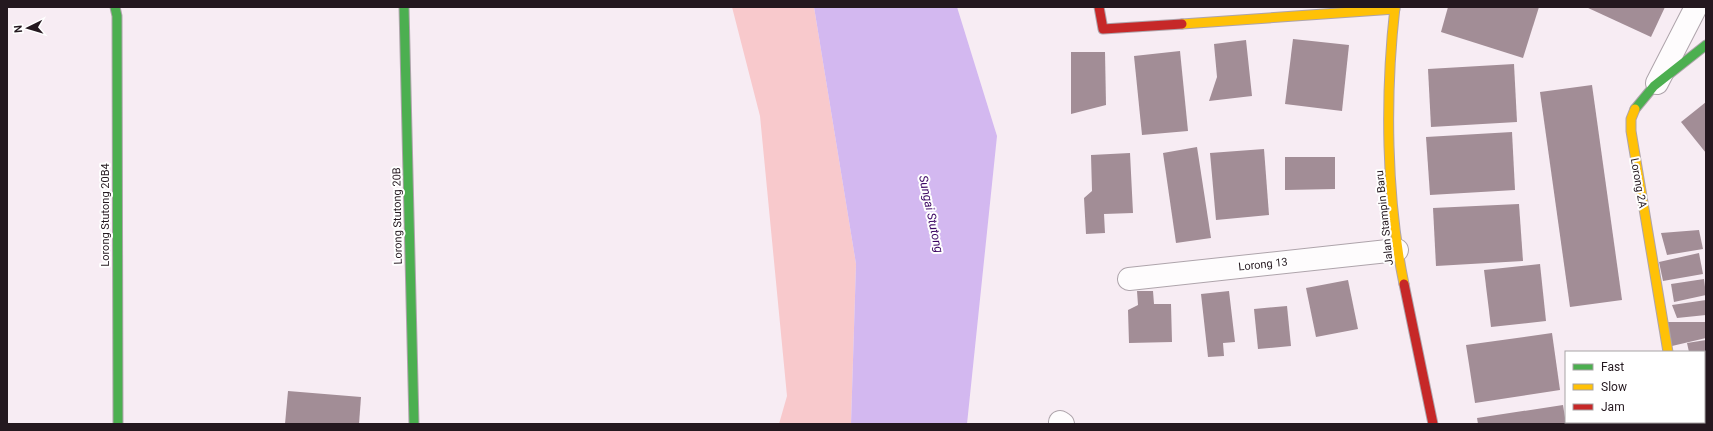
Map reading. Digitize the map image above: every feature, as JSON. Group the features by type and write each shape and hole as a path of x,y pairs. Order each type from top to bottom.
{"street":[{"name":"Lorong Stutong 20B4","path":"115,7 117,16 118,424"},
{"name":"Lorong Stutong 20B","path":"404,7 414,424"},
{"path":"1100,7 1103,29 1395,8"},
{"path":"1657,83 1696,7"},
{"name":"Jalan Stampin Baru","path":"1395,8 1390,51 1390,161 1397,250 1433,424"},
{"name":"Lorong 2A","path":"1668,351 1631,131 1631,117 1638,103 1657,83 1706,46"},
{"name":"Lorong 13","path":"1129,278 1397,250"}],"shaded area":[{"path":"732,7 814,7 856,264 851,424 779,424 787,396 760,116"}],"water":[{"name":"Sungai Stutong","path":"814,7 957,7 997,136 967,424 851,424 856,264"}],"building":[{"path":"1448,7 1539,7 1523,58 1441,32"},
{"path":"1586,7 1665,7 1651,37"},
{"path":"1293,39 1349,45 1342,111 1285,104"},
{"path":"1246,40 1252,96 1209,101 1217,77 1214,44"},
{"path":"1180,51 1188,131 1142,135 1134,56"},
{"path":"1071,52 1105,52 1106,105 1071,114"},
{"path":"1514,64 1517,122 1431,127 1428,69"},
{"path":"1592,85 1622,300 1570,307 1540,92"},
{"path":"1706,102 1706,153 1681,122"},
{"path":"1512,132 1515,190 1430,195 1426,137"},
{"path":"1197,147 1211,238 1176,243 1163,153"},
{"path":"1264,149 1269,215 1216,220 1210,153"},
{"path":"1130,153 1133,213 1104,214 1105,233 1086,234 1084,198 1092,191 1091,155"},
{"path":"1285,157 1335,157 1335,189 1285,190"},
{"path":"1519,204 1523,261 1436,266 1433,208"},
{"path":"1699,230 1703,249 1667,255 1661,233"},
{"path":"1699,253 1703,274 1663,281 1659,262"},
{"path":"1540,264 1546,321 1491,327 1484,270"},
{"path":"1704,279 1706,295 1674,302 1671,284"},
{"path":"1348,280 1358,329 1316,337 1306,288"},
{"path":"1137,291 1153,291 1154,304 1171,304 1172,342 1129,343 1128,310 1138,305"},
{"path":"1229,291 1235,342 1223,343 1224,356 1208,357 1201,294"},
{"path":"1706,300 1706,315 1677,318 1672,305"},
{"path":"1287,306 1291,346 1258,349 1254,309"},
{"path":"1666,322 1706,322 1706,338 1672,346"},
{"path":"1552,333 1560,390 1475,403 1466,345"},
{"path":"1706,340 1706,366 1705,351 1689,351 1687,343"},
{"path":"1705,385 1706,385 1705,410"},
{"path":"288,391 361,397 359,424 285,424"},
{"path":"1563,405 1566,424 1478,424 1477,418"},
{"path":"1706,417 1706,424 1698,424 1705,423"},
{"path":"1650,423 1650,424 1599,424"}],"traffic: fast":[{"path":"115,7 117,16 118,424"},
{"path":"404,7 414,424"},
{"path":"1635,109 1654,86 1706,45"}],"traffic: slow":[{"path":"1395,7 1390,75 1389,146 1394,216 1404,284"},
{"path":"1182,24 1395,9"},
{"path":"1635,109 1631,119 1631,131 1668,351"}],"traffic: jam":[{"path":"1099,7 1103,29 1182,24"},
{"path":"1404,284 1433,424"}]}
